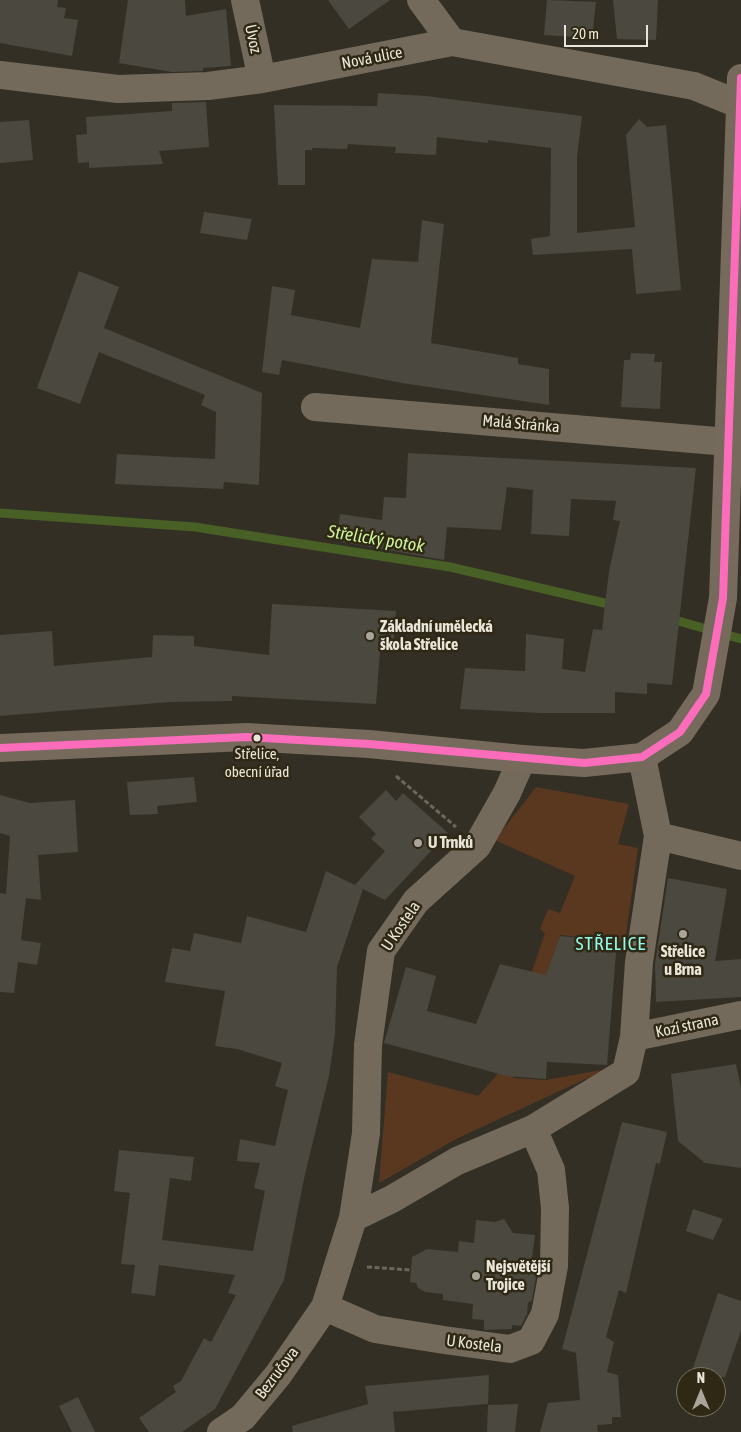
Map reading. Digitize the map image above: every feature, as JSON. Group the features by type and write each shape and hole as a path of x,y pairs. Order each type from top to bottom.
{"street":[{"name":"Úvoz","path":"245,0 262,79"},
{"path":"421,0 452,42"},
{"name":"Nová ulice","path":"0,75 118,89 208,86 262,79 452,42 694,86 740,105"},
{"path":"0,748 246,737 369,744 584,763 642,757 680,732 706,694 714,650 728,607 728,442 741,78"},
{"name":"Malá Stránka","path":"315,407 728,442"},
{"path":"353,1218 392,1200 457,1162 533,1130 626,1072 634,1037 639,962 658,836 642,757"},
{"name":"U Kostela","path":"522,759 508,793 477,846 416,901 381,951 368,1045 366,1133 353,1218 325,1307 375,1329 427,1338 510,1349 531,1341 545,1314 554,1266 555,1208 551,1170 533,1130"},
{"path":"658,836 741,856"},
{"name":"Kozí strana","path":"634,1037 741,1015"},
{"name":"Bezručova","path":"221,1432 243,1416 278,1375 325,1307"}],"path":[{"path":"390,770 462,833"},
{"path":"372,1268 411,1270"}],"shaded area":[{"path":"536,787 629,804 618,844 638,848 625,942 560,935 513,1078 546,1080 607,1069 456,1139 379,1183 388,1072 478,1096 497,1075 545,933 540,929 548,909 560,913 575,876 495,840"}],"building":[{"path":"0,0 58,0 57,7 66,8 64,18 78,20 72,56 0,43"},
{"path":"128,0 185,0 186,16 226,9 231,66 203,68 203,71 172,72 119,63"},
{"path":"328,0 390,0 349,29"},
{"path":"547,0 596,2 592,38 544,35"},
{"path":"613,0 658,0 656,40 617,39"},
{"path":"378,93 426,96 582,116 577,157 577,233 635,227 626,135 639,119 647,127 666,125 681,290 636,294 632,249 533,255 531,239 550,236 551,148 488,140 488,143 437,137 436,155 395,153 396,147 348,144 347,149 312,148 312,150 305,150 305,185 278,185 274,105 377,106"},
{"path":"206,102 209,147 159,151 163,164 89,168 89,162 78,163 76,135 87,134 86,117 172,111 172,103"},
{"path":"29,120 33,160 0,163 0,122"},
{"path":"204,212 252,219 247,240 200,233"},
{"path":"422,220 444,224 431,343 518,358 518,364 549,369 549,405 402,383 282,360 279,375 262,372 272,286 295,290 291,315 360,328 372,259 418,262"},
{"path":"79,271 119,287 104,328 262,393 259,485 224,482 223,489 115,484 117,454 215,459 216,412 201,405 205,395 99,352 80,404 37,388"},
{"path":"631,353 655,354 654,362 662,362 660,409 621,407 624,360 630,360"},
{"path":"408,453 696,468 672,685 647,683 647,694 615,692 615,713 541,713 460,709 465,668 525,671 526,634 564,639 562,669 585,672 593,629 602,630 609,571 620,521 613,520 616,501 571,499 569,536 531,534 533,490 507,487 501,530 447,527 444,560 337,541 340,514 382,520 384,497 406,498"},
{"path":"272,604 396,611 393,651 380,651 376,704 232,696 232,701 170,702 0,716 0,635 52,631 54,666 152,657 153,635 194,636 194,646 269,655"},
{"path":"194,777 197,802 157,806 158,814 130,815 127,782"},
{"path":"386,790 396,801 403,793 448,833 385,900 355,885 385,851 371,839 376,834 359,817"},
{"path":"0,795 30,803 75,800 78,852 38,855 41,900 26,898 21,940 41,943 37,965 18,962 14,993 0,992 0,893 6,894 10,836 0,833"},
{"path":"326,871 363,889 337,967 335,1034 329,1076 305,1174 284,1280 215,1409 182,1432 149,1432 139,1418 176,1392 173,1386 181,1381 204,1338 211,1342 236,1295 228,1293 235,1275 159,1265 155,1296 131,1293 135,1265 121,1264 130,1193 114,1191 119,1150 194,1157 191,1181 170,1178 162,1240 253,1251 265,1191 254,1188 260,1163 237,1161 240,1139 275,1146 288,1090 275,1086 282,1063 237,1049 215,1046 225,991 165,982 172,948 190,951 194,933 241,943 247,916 306,932"},
{"path":"668,878 727,889 715,961 741,959 741,997 656,1002 655,964"},
{"path":"560,936 617,941 607,1065 547,1062 546,1079 507,1076 384,1043 406,967 436,976 427,1011 476,1024 500,964 546,975"},
{"path":"736,1064 741,1088 741,1168 705,1163 678,1141 671,1074"},
{"path":"622,1122 667,1132 660,1164 656,1163 626,1293 619,1290 606,1337 614,1342 607,1372 618,1375 621,1417 612,1417 612,1424 597,1425 598,1432 540,1432 548,1403 580,1400 576,1353 562,1349"},
{"path":"693,1209 723,1219 713,1240 686,1231"},
{"name":"Nejsvětější Trojice","path":"504,1219 513,1233 535,1235 532,1258 538,1265 532,1300 528,1303 527,1314 521,1326 512,1325 512,1329 484,1330 484,1320 472,1319 473,1304 443,1300 443,1294 425,1292 418,1288 416,1283 410,1282 412,1257 427,1249 458,1252 459,1241 474,1243 476,1220 495,1222"},
{"path":"718,1293 741,1301 741,1331 726,1374 726,1367 693,1367"},
{"path":"489,1375 488,1404 393,1412 395,1432 293,1432 292,1426 368,1404 365,1386"},
{"path":"78,1397 95,1432 72,1432 59,1406"},
{"path":"518,1404 515,1432 487,1432 488,1405"}],"waterway":[{"name":"Střelický potok","path":"0,513 195,527 450,567 617,606"},
{"name":"Střelický potok","path":"668,618 741,639"}],"transit line":[{"path":"0,748 246,737 369,744 584,763 642,757 680,732 706,694 723,598 741,78"}],"place":[{"name":"Základní umělecká škola Střelice","path":"370,636"},
{"name":"Střelice, obecní úřad","path":"257,738"},
{"name":"U Trnků","path":"418,843"},
{"name":"Střelice u Brna","path":"683,934"},
{"name":"Nejsvětější Trojice","path":"476,1276"}],"district":[{"name":"STŘELICE","path":"611,944"}]}
